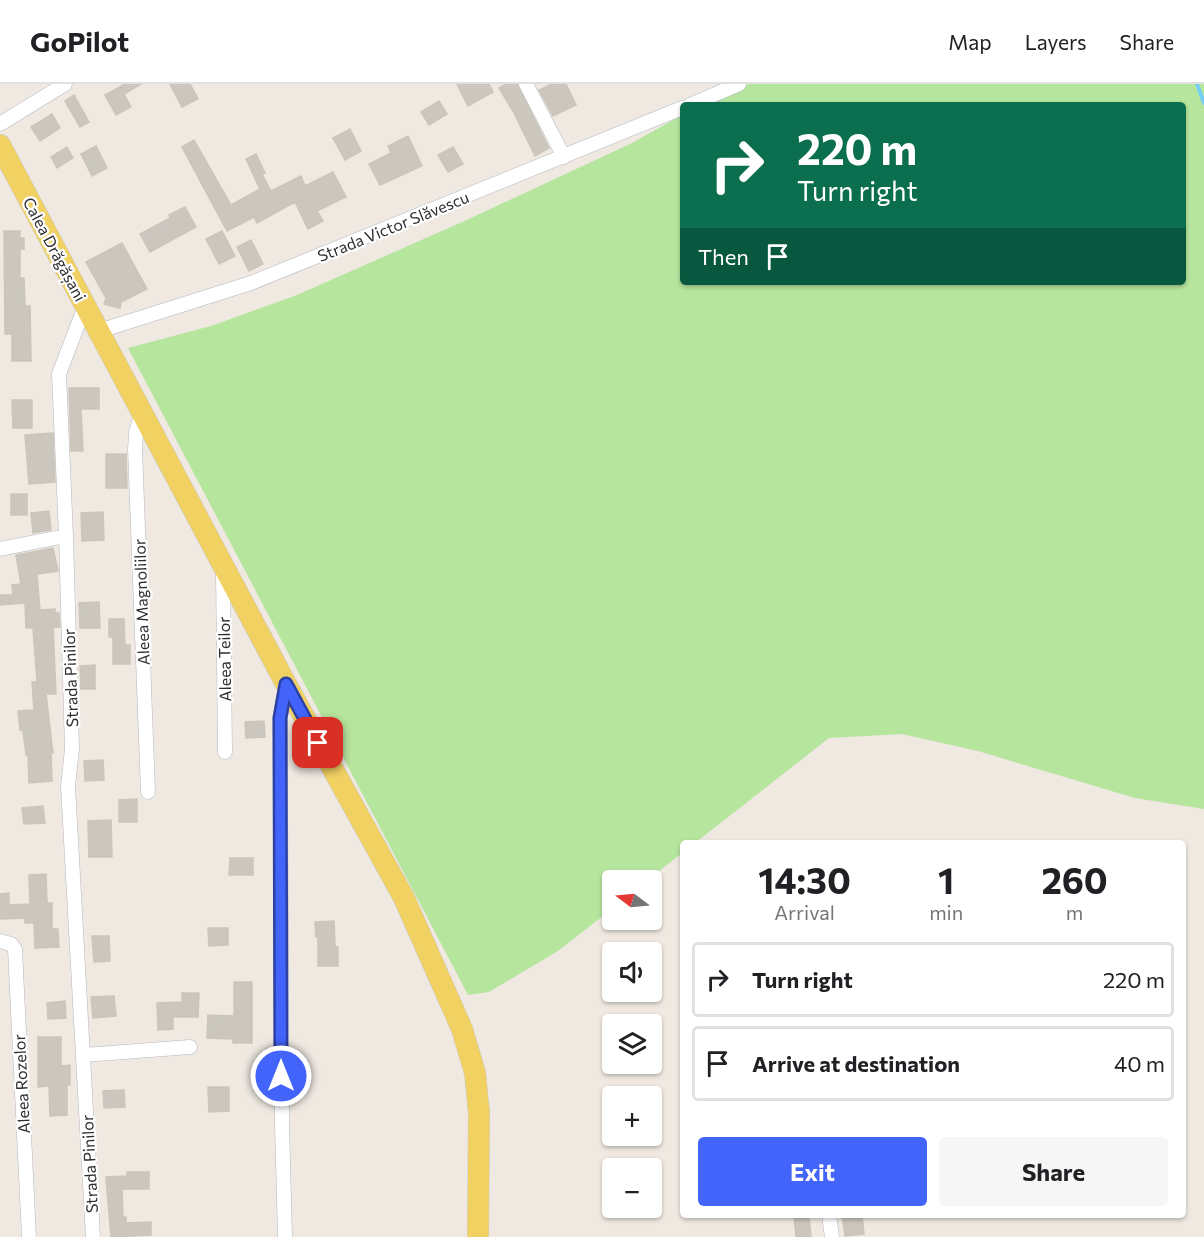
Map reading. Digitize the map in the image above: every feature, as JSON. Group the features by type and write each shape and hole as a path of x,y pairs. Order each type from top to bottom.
{"main road":[{"name":"Calea Drăgășani","path":"1,150 286,684 404,898 462,1029 475,1073 479,1113 478,1237"}],"street":[{"path":"0,124 65,84"},
{"path":"526,84 564,157"},
{"path":"697,102 739,84"},
{"name":"Strada Victor Slăvescu","path":"99,331 251,283 680,109"},
{"name":"Strada Pinilor","path":"85,306 59,374 72,749 68,786 93,1237"},
{"name":"Aleea Magnoliilor","path":"142,412 136,433 135,450 148,792"},
{"path":"0,549 66,536"},
{"name":"Aleea Teilor","path":"223,566 225,752"},
{"path":"285,1237 282,1124 280,718 286,684"},
{"name":"Aleea Rozelor","path":"0,940 15,948 29,1237"},
{"path":"84,1055 190,1047"},
{"path":"829,1218 832,1237"}],"green space":[{"path":"749,84 1204,84 1204,809 1135,798 978,751 902,734 829,738 699,840 680,840 680,855 661,870 602,870 602,917 558,951 489,992 468,995 128,348 211,326 297,295 632,143 680,116 680,285 1186,285 1186,102 706,102 718,95"}],"building":[{"path":"125,84 141,84 124,94 131,107 116,115 105,95"},
{"path":"170,84 190,84 198,99 182,107"},
{"path":"457,84 489,84 493,92 468,106"},
{"path":"506,84 517,84 549,148 535,156 499,88"},
{"path":"552,84 566,84 576,105 553,116 539,90"},
{"path":"74,95 89,122 80,127 65,101"},
{"path":"439,101 447,114 429,125 421,112"},
{"path":"52,114 60,128 40,141 31,127"},
{"path":"350,129 361,151 345,160 333,138"},
{"path":"408,136 422,166 380,185 369,164 391,153 388,146"},
{"path":"194,140 231,205 260,189 246,159 256,154 265,173 262,174 271,191 301,176 305,186 333,172 346,197 317,211 323,221 308,229 295,202 257,223 254,217 227,231 182,147"},
{"path":"96,146 107,168 92,176 81,154"},
{"path":"67,147 73,158 57,168 51,157"},
{"path":"453,147 463,164 448,172 438,155"},
{"path":"185,207 196,227 150,252 140,234"},
{"path":"4,231 20,231 20,238 24,238 24,249 20,249 20,278 24,278 25,306 30,306 31,361 12,361 12,334 5,334"},
{"path":"222,231 235,256 219,264 206,239"},
{"path":"251,240 263,264 249,271 237,247"},
{"path":"122,243 147,289 121,302 120,308 104,304 106,298 86,262"},
{"path":"69,388 99,388 99,409 81,409 83,451 71,451"},
{"path":"12,400 32,400 32,428 13,428"},
{"path":"53,433 55,482 29,484 25,435"},
{"path":"106,454 126,454 127,488 106,488"},
{"path":"11,494 27,494 27,515 11,515"},
{"path":"49,511 51,530 33,533 31,513"},
{"path":"103,512 104,540 82,541 81,513"},
{"path":"53,548 58,571 37,574 40,610 55,609 55,613 59,613 60,627 53,627 56,694 46,694 53,753 51,753 52,781 29,783 28,755 26,755 23,730 20,730 18,711 34,710 32,682 37,682 33,628 26,628 25,603 0,605 0,595 13,595 12,585 21,584 16,555"},
{"path":"99,602 100,628 80,628 79,603"},
{"path":"109,619 124,619 125,645 130,645 130,664 113,664 113,637 109,637"},
{"path":"95,665 95,689 81,689 80,666"},
{"path":"264,721 265,737 246,738 245,722"},
{"path":"103,760 104,780 85,781 84,761"},
{"path":"137,799 137,822 119,822 119,800"},
{"path":"43,806 45,823 24,824 22,808"},
{"path":"111,820 112,857 89,857 88,821"},
{"path":"230,858 253,858 253,875 229,875"},
{"path":"46,874 47,903 52,903 52,929 58,929 59,947 35,948 34,923 25,923 25,918 0,919 0,894 9,893 9,905 30,904 29,875"},
{"path":"334,921 338,966 318,966 318,937 316,937 315,922"},
{"path":"208,928 228,928 228,945 209,946"},
{"path":"92,936 109,936 110,961 94,962"},
{"path":"234,982 252,982 252,1043 233,1043 233,1039 207,1038 208,1015 234,1016"},
{"path":"182,993 199,993 198,1017 173,1017 173,1029 158,1030 157,1003 182,1002"},
{"path":"114,996 116,1016 93,1018 91,997"},
{"path":"65,1001 66,1018 48,1019 47,1003"},
{"path":"38,1037 61,1037 61,1066 70,1065 67,1115 50,1116 49,1086 38,1087"},
{"path":"208,1087 229,1087 229,1111 209,1112"},
{"path":"124,1090 125,1107 104,1108 103,1091"},
{"path":"127,1172 149,1172 149,1189 122,1189 123,1217 126,1217 126,1223 151,1222 151,1235 111,1237 106,1177 127,1176"},
{"path":"794,1218 809,1218 811,1237 796,1237"},
{"path":"842,1218 862,1218 864,1234 845,1236"}],"waterway":[{"path":"1197,84 1204,103"}],"route":[{"path":"281,1076 280,718 286,684 318,743"}]}
